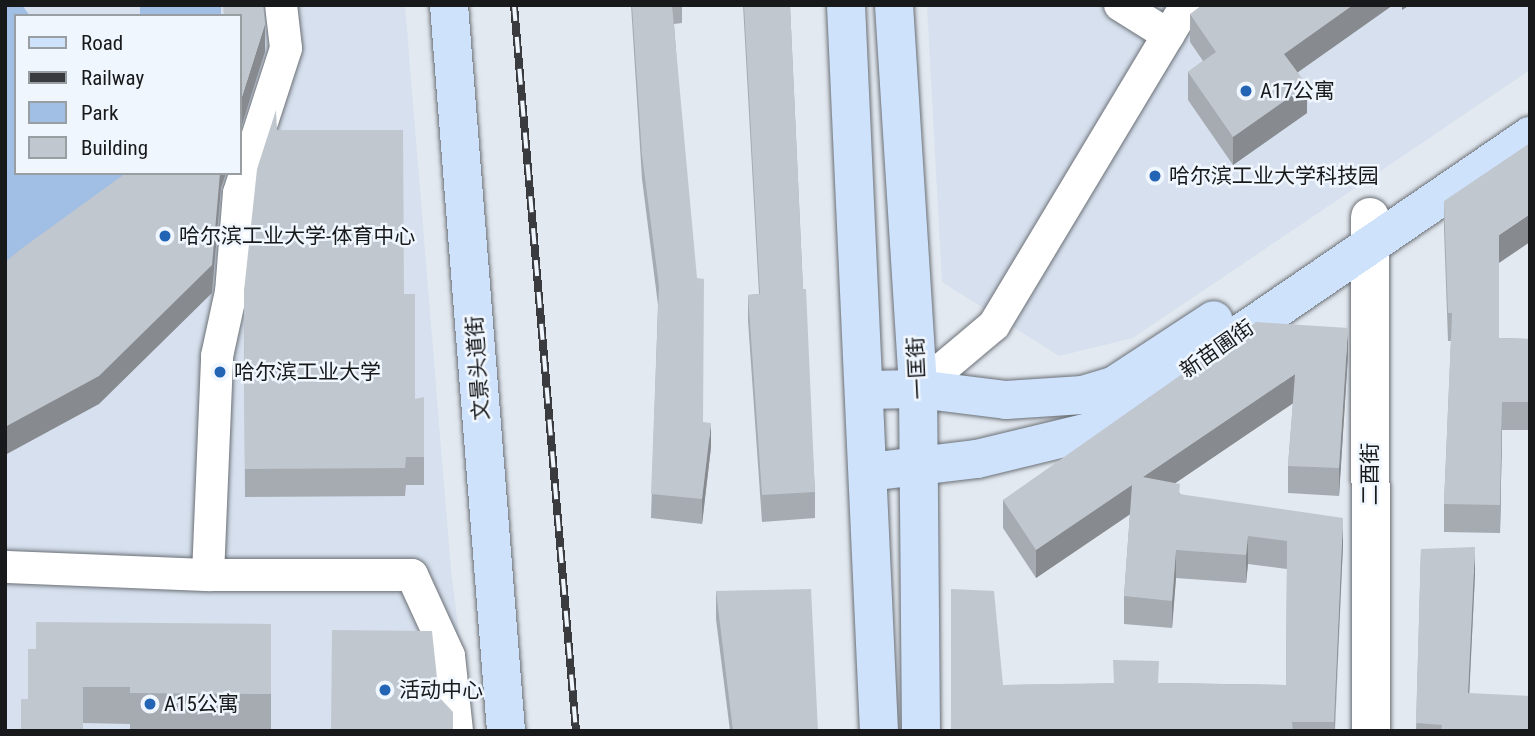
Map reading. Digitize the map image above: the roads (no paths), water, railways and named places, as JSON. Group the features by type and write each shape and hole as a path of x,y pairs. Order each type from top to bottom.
{"main road":[{"name":"文景头道街","path":"449,5 506,731"},
{"path":"846,5 866,390 879,731"},
{"name":"一匡街","path":"894,5 918,388 921,731"},
{"name":"新苗圃街","path":"869,472 1045,446 1101,429 1370,230 1526,121"},
{"name":"新苗圃街","path":"866,390 918,388 1039,400 1083,395 1115,385 1370,230"}],"street":[{"path":"208,575 217,356 231,292 239,193 286,48 281,5"},
{"path":"1120,5 1168,35"},
{"path":"918,388 994,325 1186,5"},
{"name":"二酉街","path":"1370,230 1371,731"},
{"path":"5,567 208,575 411,575 449,656 457,731"}],"railway":[{"path":"514,5 576,731"}],"place":[{"name":"A17公寓","path":"1246,91"},
{"name":"哈尔滨工业大学科技园","path":"1155,176"},
{"name":"哈尔滨工业大学-体育中心","path":"165,236"},
{"name":"哈尔滨工业大学","path":"220,372"},
{"name":"活动中心","path":"385,690"},
{"name":"A15公寓","path":"150,704"}]}
